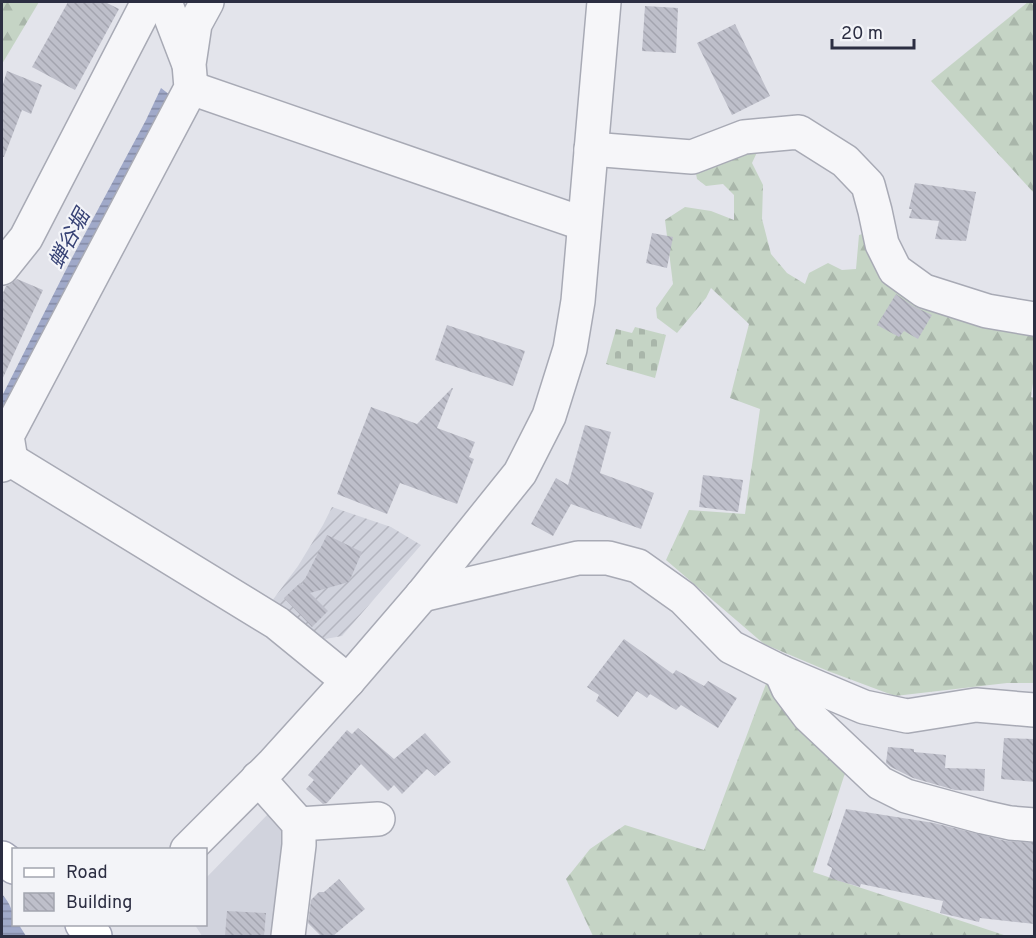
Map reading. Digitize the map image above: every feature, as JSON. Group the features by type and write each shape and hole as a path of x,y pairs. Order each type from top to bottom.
{"street":[{"path":"2,268 26,238 148,2"},
{"path":"165,2 190,76"},
{"path":"207,2 195,24 190,76 8,436 4,458 277,623 348,681"},
{"path":"188,848 272,765 422,595 520,473 549,416 570,349 578,301 604,2"},
{"path":"190,76 584,224"},
{"path":"591,149 692,157 744,137 799,132 845,161 868,185 882,244 895,270 924,291 987,311 1035,319"},
{"path":"422,595 578,558 608,558 638,566 683,598 730,646 781,672 864,707 908,716 976,705 1035,710"},
{"path":"781,672 788,688 809,716 880,783 906,796 983,817 1010,823 1035,825"},
{"path":"258,778 298,824 299,845 288,936"},
{"path":"298,824 378,819"}],"shaded area":[{"path":"332,507 391,527 421,545 342,636 314,641 269,605 298,566"},
{"path":"269,813 284,828 281,936 202,936 196,926 207,926 207,877"}],"green space":[{"path":"2,2 39,2 2,64"},
{"path":"1028,2 1034,2 1034,193 931,81"},
{"path":"760,146 752,163 763,185 762,219 771,254 787,273 805,284 809,273 828,263 842,270 856,269 859,235 870,232 888,280 1034,330 1034,376 1031,397 1034,398 1034,683 1007,683 895,696 764,644 666,560 689,510 745,514 760,409 730,398 749,324 711,288 706,298 677,333 657,318 656,308 673,284 665,220 685,207 711,211 734,220 734,195 723,184 706,186 697,179 694,163"},
{"path":"635,327 666,335 655,378 606,364 616,329 632,333"},
{"path":"770,673 846,770 813,872 1007,936 593,936 566,879 590,849 625,825 704,850"}],"water":[{"path":"161,88 170,95 2,415 2,396"},
{"path":"2,894 11,908 12,926 20,926 26,936 2,936"}],"building":[{"path":"68,2 105,2 119,9 75,90 32,67"},
{"path":"645,6 678,8 676,53 642,51"},
{"path":"735,24 770,96 732,115 697,43"},
{"path":"7,71 42,85 31,114 22,110 4,157 2,157 2,87"},
{"path":"915,183 976,192 966,241 935,239 939,221 909,218"},
{"path":"652,233 673,237 667,268 646,263"},
{"path":"17,279 43,290 2,380 2,295 6,286"},
{"path":"896,294 932,315 918,339 904,331 899,337 877,325"},
{"path":"447,325 525,351 513,386 435,360"},
{"path":"452,388 437,428 475,442 469,457 474,459 457,504 400,483 387,514 337,494 371,407 417,424"},
{"path":"585,425 611,432 600,473 654,493 641,529 571,504 553,536 531,524 556,478 568,485"},
{"path":"703,475 743,480 738,512 699,507"},
{"path":"327,535 362,552 349,582 310,593 328,611 312,627 284,598 300,583 302,585"},
{"path":"624,639 673,674 676,670 704,686 708,681 737,698 718,728 681,705 676,710 650,694 647,698 637,691 618,717 596,701 599,695 587,687"},
{"path":"358,728 394,759 425,733 451,762 435,776 427,769 402,794 394,785 388,791 361,764 327,803 323,804 306,789 314,780 308,775 347,730 352,734"},
{"path":"1004,738 1035,739 1035,782 1001,779"},
{"path":"888,747 946,755 945,768 985,769 984,791 955,790 913,778 886,763"},
{"path":"846,809 934,823 1006,841 1035,843 1035,924 980,918 979,922 940,913 943,901 861,884 860,887 829,878 832,868 827,865"},
{"path":"339,879 365,909 333,936 321,936 308,923 311,900"},
{"path":"227,911 266,913 264,936 225,936"}],"water label":[{"name":"蝉谷堀","path":"69,239"}]}
